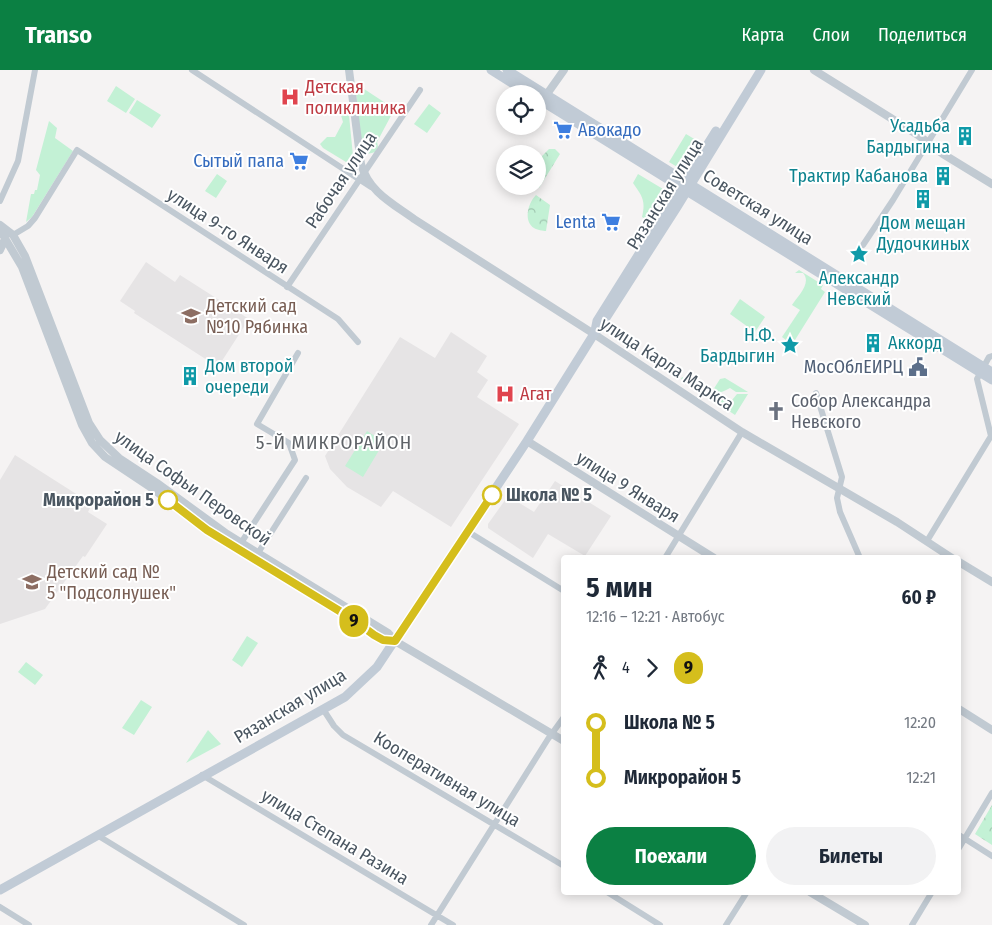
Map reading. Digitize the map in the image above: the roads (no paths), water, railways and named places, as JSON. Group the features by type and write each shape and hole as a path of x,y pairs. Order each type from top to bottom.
{"main road":[{"path":"491,70 515,85"},
{"name":"Советская улица","path":"507,70 547,94 686,186"},
{"name":"Рязанская улица","path":"0,890 202,775 323,710 345,697 367,678 395,641 602,324 755,70"},
{"name":"Рязанская улица","path":"686,186 761,70"},
{"name":"Советская улица","path":"546,104 686,186 986,370 992,380"}],"street":[{"path":"0,201 18,161 35,70"},
{"name":"улица Карла Маркса","path":"192,70 344,169 362,177 371,187 414,219 594,334 742,432 947,555"},
{"name":"улица Карла Маркса","path":"349,70 362,177"},
{"path":"547,94 564,70"},
{"path":"814,70 992,184"},
{"path":"863,245 972,70"},
{"name":"Рабочая улица","path":"286,287 420,90"},
{"name":"улица 9-го Января","path":"13,235 28,226 35,218 77,150 338,319 358,342"},
{"path":"344,169 350,170 356,166 358,150"},
{"name":"улица Софьи Перовской","path":"0,225 13,235 25,256 89,423 100,440 119,458 157,482 225,537 351,618 374,635 383,640 395,641"},
{"name":"улица Софьи Перовской","path":"0,230 3,240 22,267 82,425 92,443 105,457 153,488 207,530 241,543 258,553 388,633 395,641 561,739"},
{"path":"0,250 3,240 13,235"},
{"path":"241,543 295,460 289,443 257,424 298,353"},
{"path":"927,542 990,436 977,380 986,370 989,357 992,356"},
{"path":"816,393 842,478 838,498 840,512 859,555"},
{"path":"667,555 742,432"},
{"name":"улица 9 Января","path":"527,441 709,555"},
{"path":"258,553 306,478"},
{"path":"467,531 561,589"},
{"path":"961,563 992,582"},
{"name":"Кооперативная улица","path":"323,710 343,735 561,864"},
{"path":"961,711 992,730"},
{"path":"430,925 561,721"},
{"name":"улица Степана Разина","path":"202,775 452,925"},
{"path":"992,793 962,837 992,856"},
{"path":"97,836 244,925"},
{"path":"612,895 660,925"},
{"path":"726,925 746,895"},
{"path":"815,895 865,925"},
{"path":"912,925 930,895"},
{"path":"0,907 29,925"}],"place":[{"name":"Детская поликлиника","path":"290,97"},
{"name":"Авокадо","path":"563,130"},
{"name":"Усадьба Бардыгина","path":"965,136"},
{"name":"Сытый папа","path":"299,161"},
{"name":"Трактир Кабанова","path":"943,176"},
{"name":"Дом мещан Дудочкиных","path":"923,199"},
{"name":"Lenta","path":"611,222"},
{"name":"Александр Невский","path":"859,254"},
{"name":"Детский сад №10 Рябинка","path":"191,316"},
{"name":"Аккорд","path":"873,343"},
{"name":"Н.Ф. Бардыгин","path":"790,345"},
{"name":"MосОблЕИРЦ","path":"918,367"},
{"name":"Дом второй очереди","path":"190,376"},
{"name":"Агат","path":"505,394"},
{"name":"Собор Александра Невского","path":"776,411"},
{"name":"Школа № 5","path":"492,495"},
{"name":"Микрорайон 5","path":"168,500"},
{"name":"Детский сад № 5 \"Подсолнушек\"","path":"32,582"}],"district":[{"name":"5-Й МИКРОРАЙОН","path":"334,442"}]}
